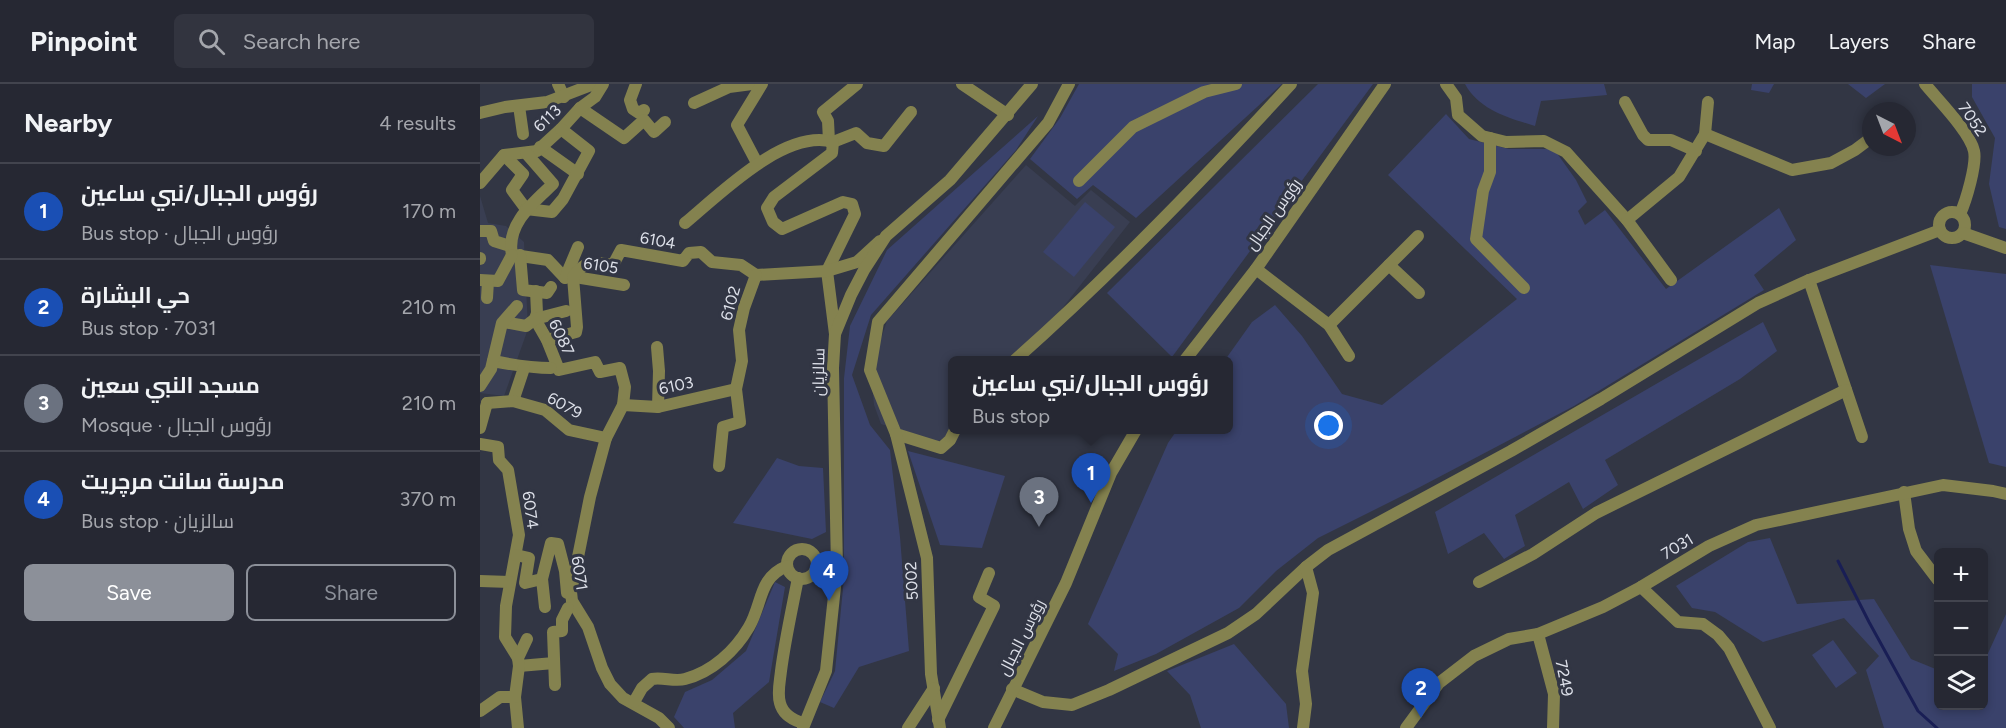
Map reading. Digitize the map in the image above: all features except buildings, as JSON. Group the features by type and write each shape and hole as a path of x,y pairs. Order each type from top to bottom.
{"street":[{"path":"558,84 564,97"},
{"path":"480,113 547,102 594,84"},
{"name":"6113","path":"504,155 537,151 580,108 595,97 603,84"},
{"path":"636,84 630,100 633,109 639,113 644,110"},
{"path":"694,103 729,87 752,84"},
{"path":"757,164 737,125 762,84"},
{"path":"836,334 827,271 855,214 852,204 843,202 782,229 773,222 767,208 774,197 832,153 828,121 823,112 857,84"},
{"path":"962,84 1008,115"},
{"name":"سالزيان","path":"803,726 826,671 837,568 833,368 836,334 864,270 886,237 950,180 1008,115 1032,84"},
{"name":"5002","path":"939,724 931,674 927,558 896,434 870,370 878,322 1048,123 1069,84"},
{"path":"1080,182 1133,127 1203,93 1236,84"},
{"path":"1019,356 1061,319 1212,170 1291,84"},
{"name":"رؤوس الجبال","path":"1188,356 1256,268 1384,84"},
{"path":"1446,84 1456,98 1458,115 1482,136 1506,142 1544,141 1566,152 1627,220 1671,280"},
{"name":"7052","path":"1925,84 1963,130 1974,151 1972,169 1960,214"},
{"path":"1625,102 1642,135 1648,140 1671,140 1696,151"},
{"path":"1627,220 1679,177 1705,134 1708,102"},
{"path":"519,106 523,134"},
{"path":"580,108 624,138 644,120 654,132 665,122"},
{"path":"685,223 757,164 799,143 815,140 831,141 856,133 867,143 884,146 911,112"},
{"path":"480,183 504,155 523,174 513,190 526,209 552,212 563,199 589,151 561,129"},
{"path":"1705,134 1792,170 1831,163 1862,145"},
{"path":"1490,138 1490,172 1483,191 1476,239 1524,288"},
{"path":"540,147 578,174"},
{"path":"526,153 553,184 526,209 512,233 515,256 523,290 547,293 550,287"},
{"path":"1963,233 1966,224 1960,214 1951,212 1943,215 1939,222 1942,234 1951,238 1963,233 2006,248"},
{"path":"1012,689 1043,702 1072,705 1228,633 1256,614 1306,567 1328,550 1511,451 1758,303 1809,280 1940,230"},
{"path":"480,231 491,231 494,241 515,256 548,260 569,277"},
{"path":"1329,326 1419,236"},
{"name":"6102","path":"719,466 723,427 740,422 736,389 742,361 739,330 756,275 827,271 857,262 886,237"},
{"path":"547,340 576,332 569,277 578,247"},
{"name":"6104","path":"569,277 580,266 593,262 613,265 621,250 683,261 689,253 700,252 712,262 741,265 756,275"},
{"path":"487,298 484,280 498,281 515,256"},
{"path":"1389,265 1419,293"},
{"path":"1256,268 1329,326 1349,356"},
{"name":"6105","path":"569,277 624,285"},
{"path":"1809,280 1862,437"},
{"name":"6087","path":"536,291 535,319 547,340 559,370 595,362 600,372 620,368 625,387 623,405 606,438"},
{"path":"480,428 487,402 480,386 491,369 502,323 517,306"},
{"name":"6087","path":"504,322 526,326 535,319 566,311"},
{"path":"657,347 658,407"},
{"path":"493,361 524,368 541,366 551,368"},
{"path":"513,401 524,368"},
{"name":"6103","path":"623,405 658,407 736,389"},
{"path":"1479,582 1533,554 1596,513 1846,390"},
{"name":"6079","path":"487,402 513,401 545,410 569,430 606,438"},
{"path":"896,434 941,448 953,434"},
{"name":"رؤوس الجبال","path":"994,728 1066,583 1111,473 1133,434"},
{"path":"606,438 590,497 571,592 572,607 588,627 610,684 623,698 634,702 659,718 669,728"},
{"name":"6074","path":"480,444 498,447 499,460 508,470 519,535 506,606 505,637 519,662"},
{"name":"7031","path":"1406,728 1439,683 1474,656 1509,639 1538,634 1603,607 1709,546 1756,525 1943,485 1993,490 2006,494"},
{"path":"1904,492 1909,529 1916,551 1934,575"},
{"name":"6071","path":"542,579 551,543 558,544 572,607"},
{"path":"802,549 812,552 816,561 815,571 808,577 798,578 789,572 787,566 789,556 802,549"},
{"path":"516,555 529,558 525,583 542,579 545,607"},
{"path":"634,702 642,688 652,679 683,680 711,669 732,650 750,627 766,582 772,574 787,566"},
{"path":"1303,728 1306,704 1302,670 1313,593 1306,567"},
{"path":"939,724 994,606 979,597 989,573"},
{"path":"798,578 784,647 778,692 785,714 803,726"},
{"path":"480,581 510,582"},
{"path":"1641,587 1678,622 1704,624 1718,635 1729,648 1770,728"},
{"path":"555,685 553,632 562,631 562,620 572,607"},
{"name":"7249","path":"1538,634 1554,694 1553,728"},
{"path":"518,728 515,697 519,662 527,639"},
{"path":"519,662 554,663"},
{"path":"908,728 934,688"},
{"path":"480,711 500,697 515,697"}],"shaded area":[{"path":"1079,84 1282,84 1136,218 1093,185 1077,199 1030,159 1060,118"},
{"path":"1318,84 1373,84 1173,356 1107,293"},
{"path":"1465,84 1604,84 1607,95 1541,101 1535,126 1486,107"},
{"path":"1752,84 1774,84 1769,93 1751,90"},
{"path":"1848,84 1885,84 1866,98"},
{"path":"1972,84 2006,84 2006,229 1999,227 1989,184 1995,138 1972,97"},
{"path":"1446,114 1469,139 1509,149 1554,149 1576,180 1587,202 1578,211 1585,225 1605,210 1666,289 1779,208 1796,240 1754,275 1764,290 1574,406 1318,538 1276,571 1239,608 1156,654 1114,671 1118,654 1088,624 1168,443 1174,434 1233,434 1233,356 1228,356 1252,322 1275,305 1302,336 1342,394 1382,405 1517,299 1388,175"},
{"path":"1038,116 1016,150 871,315 852,375 870,425 890,450 909,651 859,667 834,708 820,702 835,671 844,578 844,378 850,326 887,250"},
{"path":"1026,165 1075,206 1091,190 1130,222 1057,315 1011,356 948,356 948,432 938,442 881,424 874,405 872,383 877,351 887,321"},
{"path":"480,196 488,223 506,226 524,242 528,329 504,396 480,393"},
{"path":"1085,202 1115,227 1074,277 1043,252"},
{"path":"1930,265 2006,274 2006,467 1989,463"},
{"path":"1763,322 1777,351 1740,379 1605,460 1618,485 1583,509 1569,482 1515,515 1525,546 1504,559 1484,533 1448,554 1435,512"},
{"path":"908,451 1005,476 982,548 940,545"},
{"path":"777,458 799,466 823,468 826,532 812,539 733,523"},
{"path":"1770,538 1797,604 1874,599 1911,659 1934,668 1934,710 1988,710 1988,653 2006,614 2006,728 1884,728 1866,670 1879,656 1844,618 1763,642 1715,612 1692,608 1676,586 1748,542"},
{"path":"775,582 785,587 769,682 733,713 735,728 684,728 674,717 685,692 712,680 746,651"},
{"path":"1833,640 1857,673 1836,688 1812,655"},
{"path":"1234,644 1286,704 1289,728 1201,728 1190,695 1167,671"}],"waterway":[{"path":"1838,561 1918,711 1937,728"}],"place":[{"name":"رؤوس الجبال/نبي ساعين","path":"1091,503"},
{"name":"مسجد النبي سعين","path":"1039,527"},
{"name":"مدرسة سانت مرچريت","path":"829,601"},
{"name":"حي البشارة","path":"1421,718"}]}
